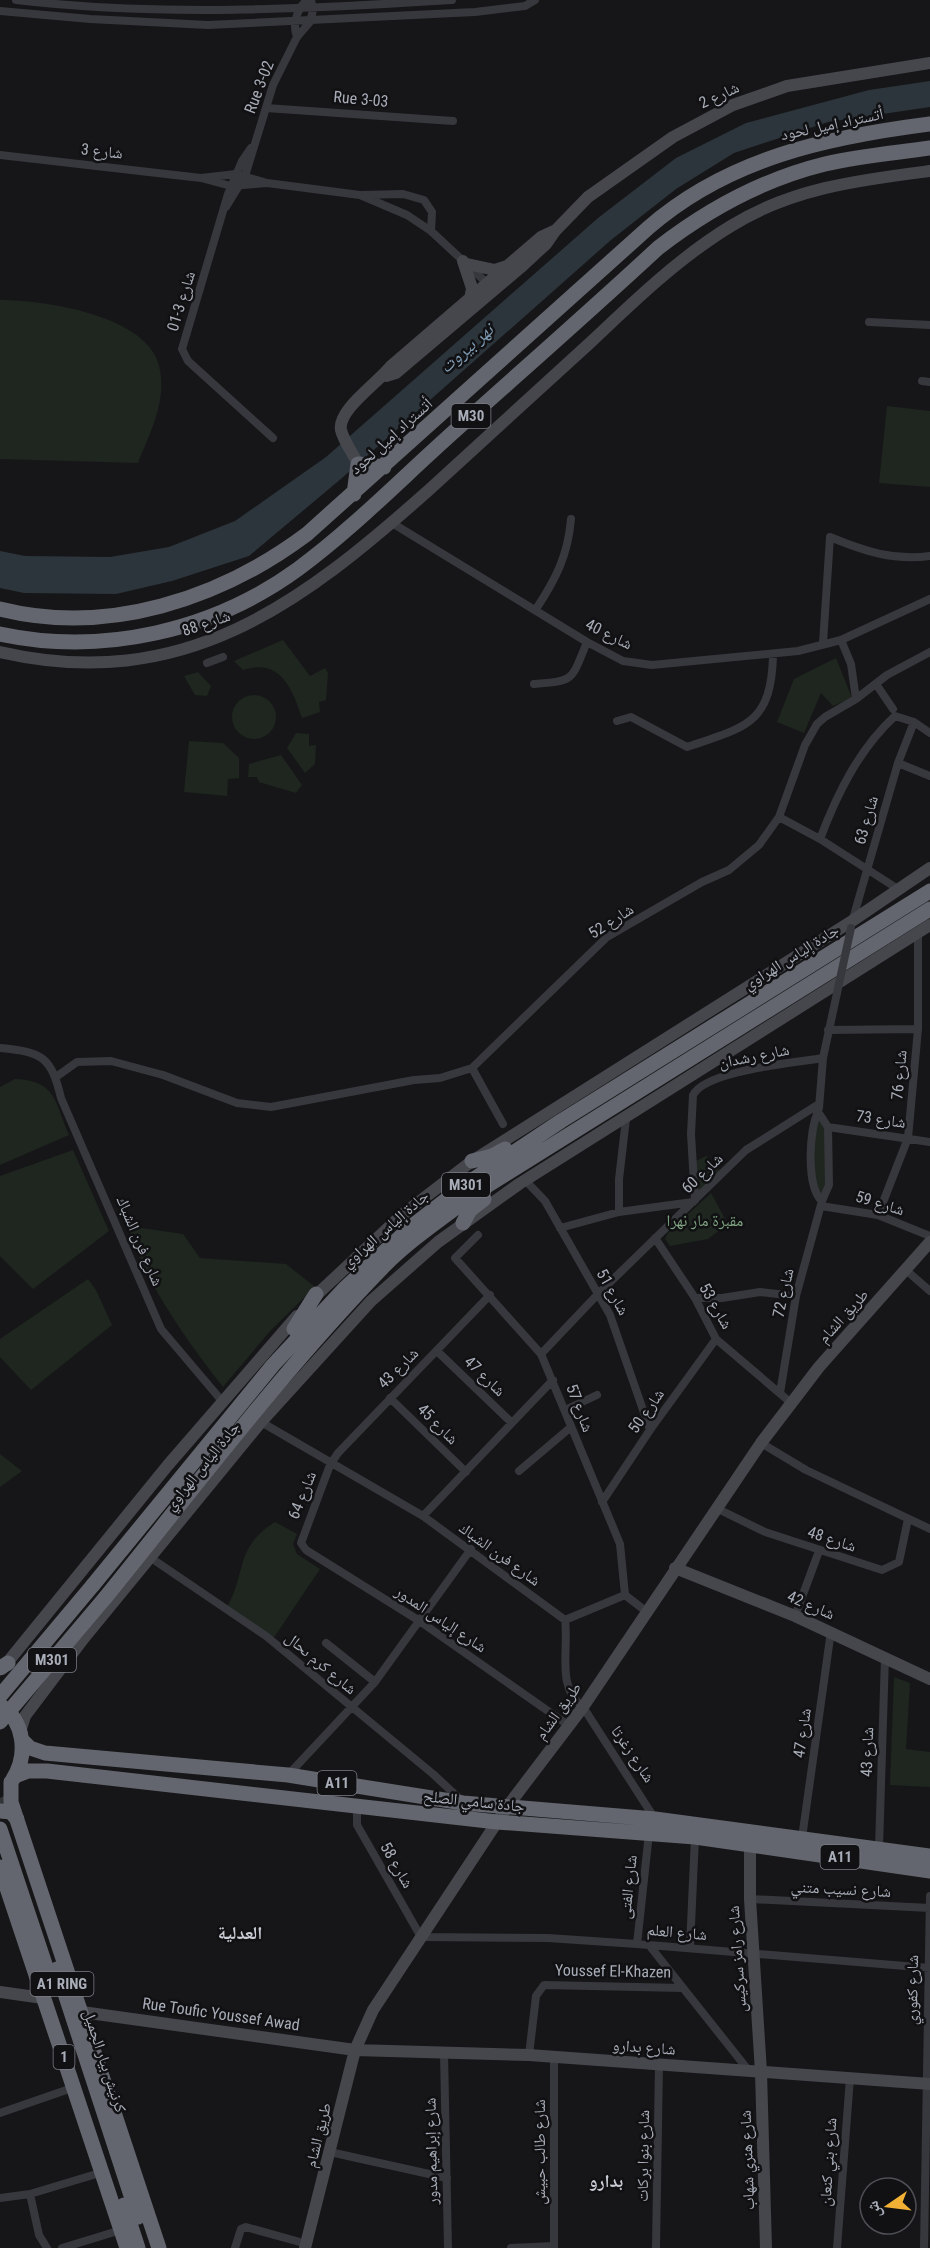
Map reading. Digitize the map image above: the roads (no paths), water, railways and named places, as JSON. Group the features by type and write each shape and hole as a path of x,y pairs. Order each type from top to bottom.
{"highway":[{"name":"أتستراد إميل لحود","path":"0,609 36,615 81,618 133,613 197,596 269,561 307,534 354,494 648,228 690,197 729,175 793,149 843,137 930,124"},
{"name":"M30","path":"0,634 57,642 137,636 180,627 246,601 317,554 658,248 690,224 744,194 800,171 846,160 930,148"},
{"path":"354,494 358,464 384,467"},
{"name":"جادة إلياس الهراوي","path":"0,1695 273,1365 344,1289 411,1227 468,1183 561,1121 930,891"},
{"name":"جادة إلياس الهراوي","path":"0,1722 105,1598 284,1376 383,1268 416,1238 474,1194 930,909"},
{"path":"472,1161 492,1156 536,1131 561,1121"},
{"path":"463,1223 470,1210 537,1162 551,1145"},
{"path":"273,1365 316,1294"},
{"path":"284,1376 340,1328 349,1324"},
{"path":"0,1705 14,1719 21,1736 22,1752 9,1783 10,1794 6,1818 82,2012 155,2245"},
{"name":"جادة سامي الصلح","path":"21,1736 30,1748 45,1753 288,1775 463,1803 652,1826 802,1838 930,1856"},
{"name":"جادة سامي الصلح","path":"9,1783 28,1771 47,1771 497,1822 652,1826 694,1837 930,1870"},
{"path":"6,1818 18,1789 31,1776 47,1771"},
{"name":"كرنيش بيار الجميل","path":"6,1818 112,2154 138,2248"},
{"name":"1","path":"0,1867 127,2248"},
{"path":"102,2071 121,2230"},
{"path":"75,2087 112,2154"},
{"name":"كرنيش بيار الجميل","path":"112,2154 155,2245"}],"street":[{"path":"21,13 19,0 130,9 206,12 313,10 452,0"},
{"path":"297,37 295,23 298,10 309,0 313,10 310,22"},
{"path":"0,11 128,22 208,25 295,23 475,12 525,6 534,0"},
{"path":"128,22 130,9"},
{"path":"206,12 208,25"},
{"name":"Rue 3-02","path":"225,207 241,175 273,85 297,37 310,22"},
{"name":"شارع 2","path":"358,464 344,436 341,423 345,411 386,376 399,371 491,287 546,244 555,231 588,197 630,165 673,137 733,105 787,86 930,63"},
{"name":"Rue 3-03","path":"266,108 453,122"},
{"name":"شارع 3","path":"0,155 201,178"},
{"name":"شارع 88","path":"0,652 46,661 84,663 132,659 218,639 298,597 331,574 392,523 634,301 731,226 769,206 841,183 930,171"},
{"path":"201,178 241,175 267,183 360,195 407,195 428,203 432,212 431,231"},
{"path":"201,178 235,186 267,183"},
{"path":"360,195 400,212 431,231 491,287"},
{"path":"400,212 407,195"},
{"name":"شارع 3-01","path":"225,207 183,353 273,438"},
{"name":"شارع 2","path":"386,376 391,366 470,300 491,287 541,237 555,231"},
{"path":"465,263 495,270 514,262"},
{"path":"465,263 472,288 470,300"},
{"path":"869,322 930,325"},
{"path":"536,609 561,569 569,545 571,519"},
{"name":"شارع 40","path":"392,523 587,642 623,660 652,665 773,656 841,640 930,599"},
{"path":"823,643 830,537 871,554 892,557 930,556"},
{"path":"841,640 851,664 856,699"},
{"path":"534,684 565,682 573,675 587,642"},
{"name":"شارع 52","path":"472,1068 607,937 702,882 729,870 759,845 779,817 810,734 825,717 856,699 886,675 930,652"},
{"path":"617,721 631,717 687,747 728,733 748,723 767,700 772,685 773,656"},
{"path":"207,663 223,657"},
{"path":"876,684 893,709"},
{"path":"820,839 835,801 881,729 895,716 914,722 930,733"},
{"name":"شارع 63","path":"828,1030 851,924 898,763 914,722"},
{"path":"898,763 930,776"},
{"path":"779,817 820,839 898,889"},
{"name":"جادة إلياس الهراوي","path":"222,1401 316,1294 402,1215 472,1161 851,924 930,868"},
{"path":"463,1223 930,925"},
{"name":"شارع 76","path":"878,1215 908,1138 918,1029 918,933"},
{"path":"821,1203 817,1197 812,1172 811,1127 819,1108 828,1030 918,1029"},
{"path":"0,1048 33,1052 51,1064 56,1077 77,1062 111,1061 163,1075 237,1103 271,1107 414,1080 440,1078 472,1068 502,1124"},
{"name":"شارع رشدان","path":"694,1201 691,1134 693,1095 696,1089 718,1077 824,1058"},
{"name":"شارع فرن الشباك","path":"56,1077 61,1098 161,1329 222,1401"},
{"path":"819,1108 828,1127"},
{"name":"شارع 60","path":"541,1354 598,1294 746,1150 819,1108"},
{"path":"620,1212 619,1179 626,1119"},
{"name":"شارع 73","path":"828,1127 930,1142"},
{"name":"شارع 72","path":"780,1393 796,1296 821,1203 829,1185 828,1127"},
{"name":"شارع 51","path":"530,1181 560,1228 619,1335 650,1430"},
{"path":"560,1228 620,1212 694,1201"},
{"name":"شارع 59","path":"821,1203 878,1215 930,1236"},
{"name":"جادة الياس الهراوي","path":"21,1736 28,1712 84,1638 152,1558 261,1422 349,1324 438,1242 463,1223"},
{"name":"شارع 57","path":"478,1235 455,1258 541,1354 620,1544 625,1595"},
{"name":"شارع 53","path":"655,1238 695,1298 716,1339 790,1402"},
{"name":"طريق الشام","path":"306,2246 355,2050 373,2010 507,1807 583,1707 675,1568 790,1402 930,1242"},
{"path":"907,1271 930,1291"},
{"path":"695,1298 722,1298 760,1292 796,1296"},
{"name":"شارع 43","path":"330,1465 348,1441 490,1295"},
{"name":"شارع 50","path":"602,1502 650,1430 716,1339"},
{"name":"شارع 47","path":"437,1351 512,1423"},
{"path":"423,1516 553,1380"},
{"path":"565,1410 597,1395"},
{"name":"شارع 45","path":"390,1398 466,1472"},
{"name":"جادة الياس الهراوي","path":"3,1668 222,1401"},
{"name":"شارع فرن الشباك","path":"261,1422 330,1465 423,1516 565,1620"},
{"path":"519,1471 571,1427"},
{"path":"761,1443 806,1470 930,1529"},
{"name":"شارع 64","path":"301,1538 330,1465"},
{"name":"شارع 48","path":"716,1508 765,1532 876,1570 887,1569 899,1562 908,1519"},
{"name":"شارع إلياس المدور","path":"301,1538 301,1543 306,1550 418,1620 568,1725"},
{"path":"288,1775 375,1682 471,1549"},
{"path":"795,1616 819,1551"},
{"name":"شارع كرم ىحال","path":"152,1558 266,1636 351,1709 433,1774 463,1803"},
{"name":"شارع 42","path":"675,1568 831,1631 930,1679"},
{"path":"583,1707 571,1696 567,1687 565,1620 625,1595 646,1612"},
{"name":"شارع 47","path":"802,1838 831,1631"},
{"path":"327,1643 375,1682"},
{"name":"شارع 43","path":"879,1848 885,1657"},
{"path":"0,1695 11,1707 28,1712"},
{"name":"شارع زغرتا","path":"583,1707 643,1796 652,1826"},
{"name":"شارع 58","path":"357,1805 357,1825 421,1937"},
{"name":"شارع الفتى","path":"637,1944 652,1826"},
{"path":"690,1947 694,1837"},
{"name":"شارع رامز سركيس","path":"750,1844 755,2071"},
{"name":"شارع كفوري","path":"924,2248 930,1896"},
{"name":"شارع نسيب متني","path":"750,1899 929,1908"},
{"name":"شارع العلم","path":"421,1937 548,1938 690,1947 754,1955 929,1968"},
{"path":"649,1945 755,2071"},
{"name":"Youssef El-Khazen","path":"529,2055 536,1996 544,1985 683,1988"},
{"path":"0,1992 43,1998"},
{"name":"Rue Toufic Youssef Awad","path":"82,2012 355,2050"},
{"name":"شارع بدارو","path":"355,2050 554,2056 928,2084"},
{"name":"شارع إبراهيم مدور","path":"444,2053 448,2248"},
{"name":"شارع طالب حبيش","path":"554,2056 554,2247"},
{"name":"شارع بنوا بركات","path":"656,2248 659,2064"},
{"name":"شارع هنري شهاب","path":"755,2071 766,2248"},
{"name":"شارع بني كنعان","path":"837,2248 849,2078"},
{"path":"0,2113 75,2087"},
{"path":"330,2152 447,2178"},
{"path":"0,2198 30,2194 103,2172"},
{"path":"30,2194 39,2235 47,2248"},
{"path":"236,2248 240,2229 246,2227 306,2246"},
{"path":"62,2248 121,2230"},
{"path":"511,2248 554,2247"}],"water":[{"name":"نهر بيروت","path":"930,81 930,107 828,122 734,153 676,189 611,240 342,478 249,556 172,581 116,594 24,593 0,588 0,551 25,556 110,557 169,547 235,521 326,457 598,218 676,158 746,123 869,90"}],"tunnel":[{"path":"0,1798 8,1815"}],"district":[{"name":"العدلية","path":"240,1932"},
{"name":"بدارو","path":"606,2180"}],"park label":[{"name":"مقبرة مار نهرا","path":"705,1220"}]}
